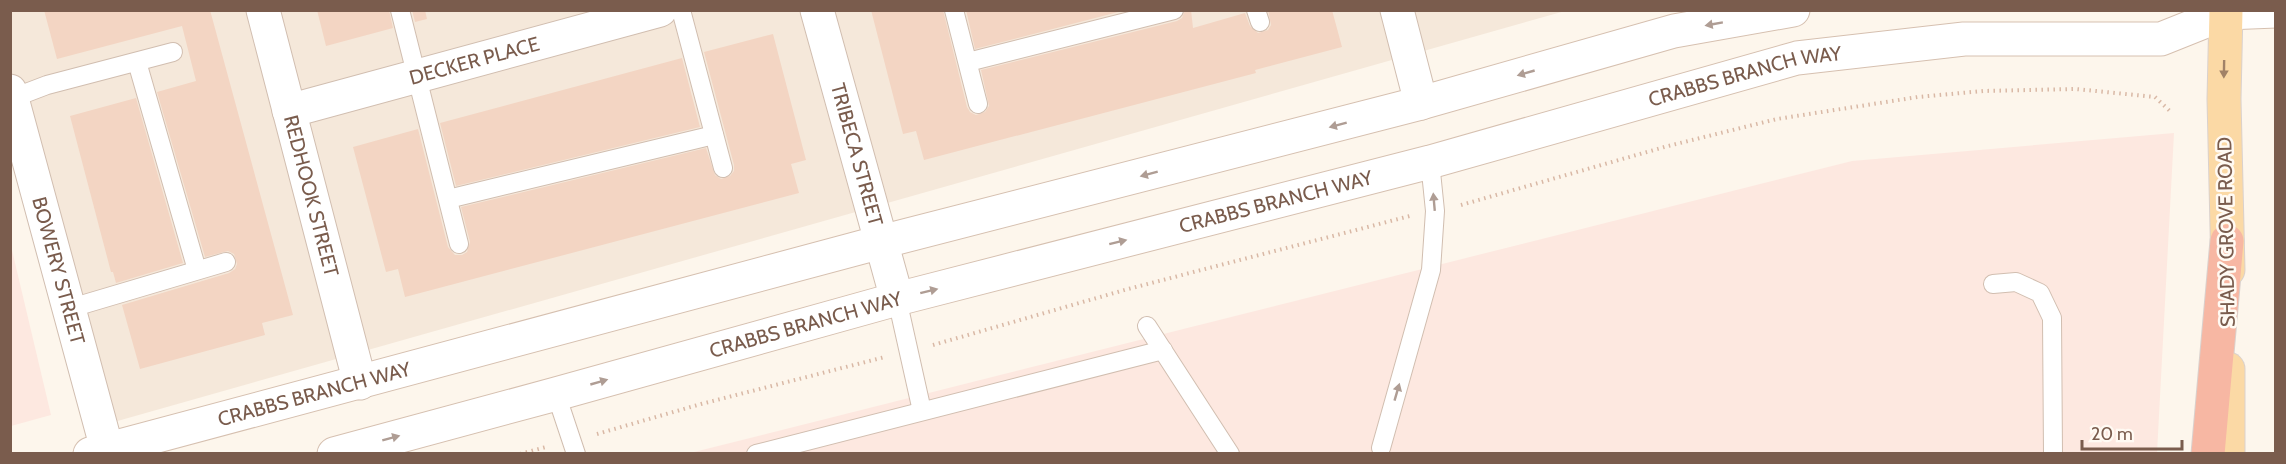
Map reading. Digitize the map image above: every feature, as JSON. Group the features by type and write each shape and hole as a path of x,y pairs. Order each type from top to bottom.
{"highway":[{"path":"2208,453 2227,242"}],"main road":[{"name":"REDHOOK STREET","path":"262,10 360,382"},
{"name":"DECKER PLACE","path":"289,111 660,10"},
{"name":"TRIBECA STREET","path":"817,10 897,299"},
{"path":"1397,10 1421,103"},
{"name":"CRABBS BRANCH WAY","path":"98,451 881,242 1421,103 1671,21 1793,10"},
{"name":"CRABBS BRANCH WAY","path":"334,453 897,299 1430,162 1797,58 1964,39 2161,39 2224,11 2276,11"},
{"name":"SHADY GROVE ROAD","path":"2224,11 2228,453"},
{"name":"BOWERY STREET","path":"12,95 70,308 98,451"}],"lane":[{"path":"400,10 459,244"},
{"path":"681,10 723,168"},
{"path":"954,10 978,104"},
{"path":"968,62 1174,10"},
{"path":"12,95 173,52"},
{"path":"137,62 197,270"},
{"path":"448,199 714,135"},
{"path":"1381,448 1431,270 1435,211 1430,162"},
{"path":"70,308 226,262"},
{"path":"1993,284 2016,282 2040,293 2052,318 2053,453"},
{"path":"897,299 922,411"},
{"path":"1147,326 1230,453"},
{"path":"756,453 1163,350"},
{"path":"556,394 574,447"}],"path":[{"path":"520,453 574,447 701,404 908,352 1228,262 1435,211 1668,146 1777,119 1918,97 1983,91 2076,89 2155,97 2172,113"}],"shaded area":[{"path":"10,11 1565,11 114,422 11,79"},
{"path":"2174,133 2157,453 686,454 1852,161"},
{"path":"11,246 51,415 10,426"}],"building":[{"path":"44,10 210,10 293,315 262,323 265,335 140,369 122,305 229,273 235,269 237,264 234,254 228,251 205,257 157,92 196,81 182,26 57,59"},
{"path":"317,10 389,10 393,28 326,46"},
{"path":"412,10 425,10 427,19 415,22"},
{"path":"871,10 943,10 967,107 976,115 985,112 989,106 981,70 1177,21 1182,18 1185,10 1191,10 1193,28 1245,13 1250,26 1258,33 1268,30 1271,25 1268,10 1332,10 1342,47 1255,70 1256,73 924,160 916,131 903,134"},
{"path":"966,10 1126,10 975,49"},
{"path":"773,34 806,160 791,164 799,193 405,297 398,269 386,272 353,147 418,129 448,247 455,255 462,255 467,252 470,242 461,207 706,148 715,175 721,179 730,176 734,171 734,165 704,52"},
{"path":"682,58 700,127 456,186 440,123"},
{"path":"136,98 183,263 116,283 113,272 111,272 70,116"}]}
